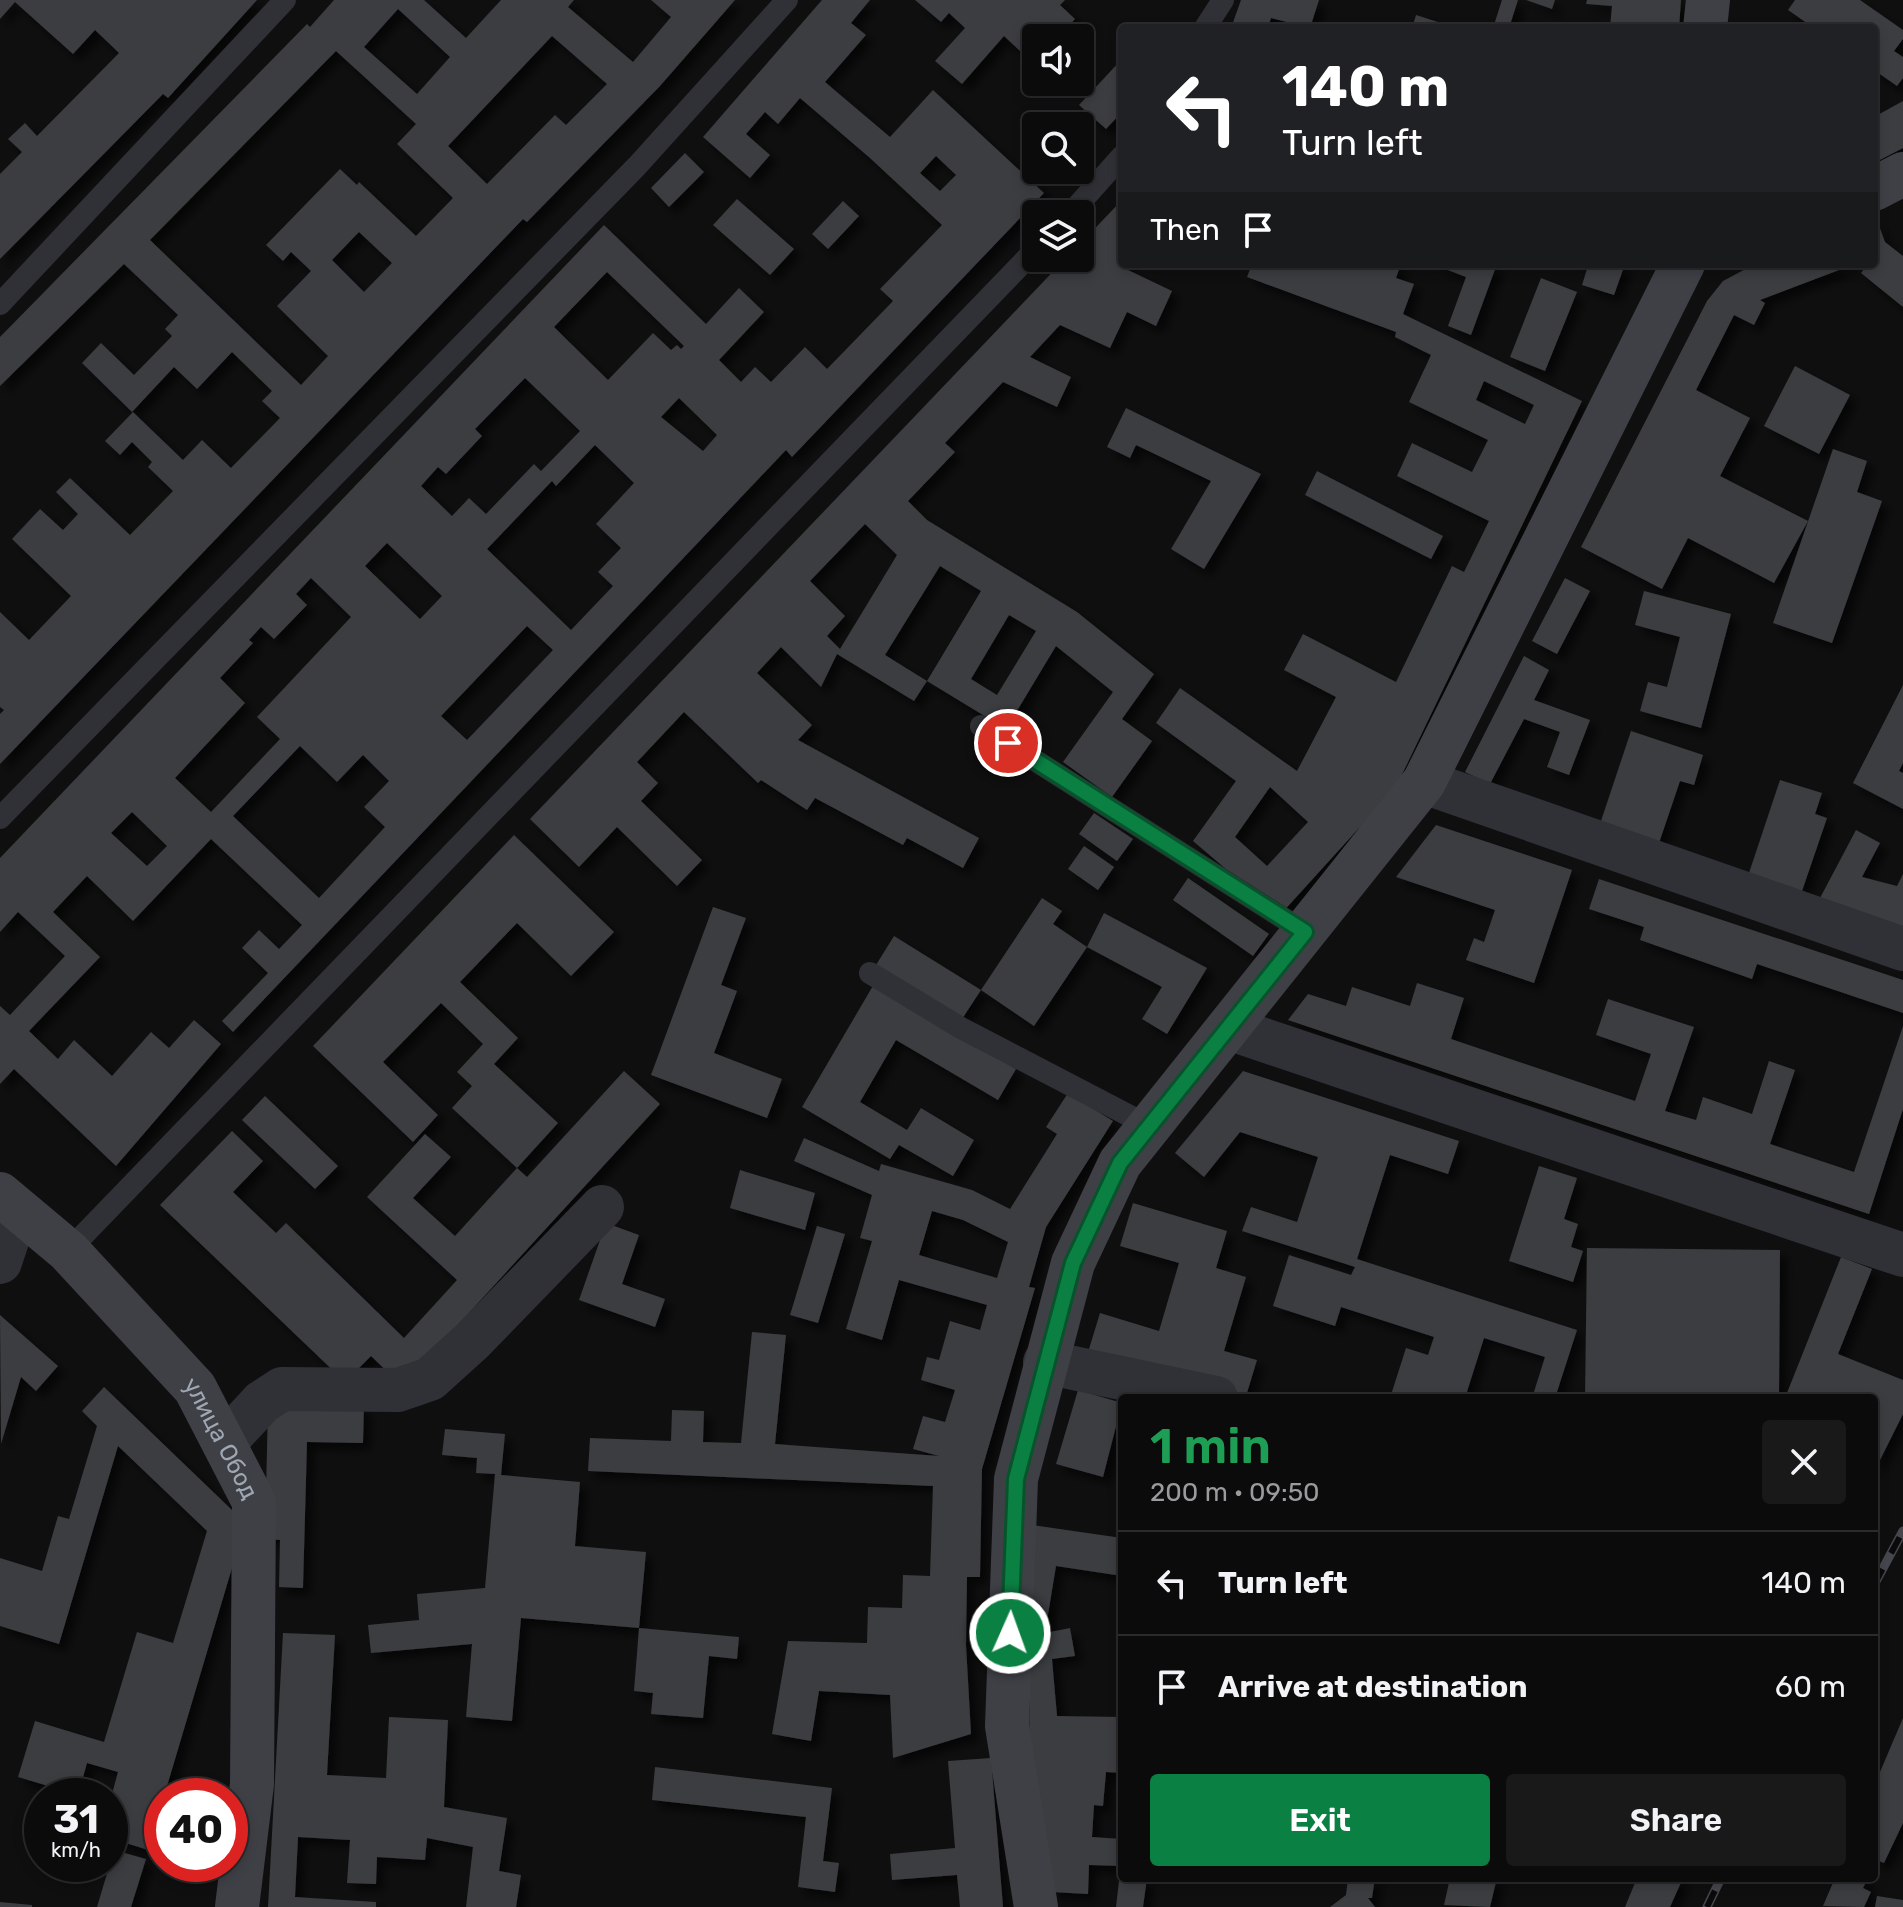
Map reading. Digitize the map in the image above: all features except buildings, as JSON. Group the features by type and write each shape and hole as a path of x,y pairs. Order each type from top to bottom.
{"street":[{"path":"1705,24 1708,0"},
{"path":"1878,187 1903,174"},
{"path":"1036,1907 1007,1726 1016,1479 1073,1263 1120,1163 1424,782 1681,268"},
{"path":"1424,782 1903,949"},
{"path":"1228,1028 1903,1255"},
{"path":"0,1262 8,1202"},
{"name":"улица Обод","path":"8,1202 68,1251 195,1388 254,1502 252,1784 237,1907"},
{"path":"224,1443 262,1402 282,1389 398,1390 430,1379 472,1341 602,1207"},
{"path":"1045,1362 1197,1394"}],"lane":[{"path":"0,304 285,0"},
{"path":"0,818 626,178 787,0"},
{"path":"1208,24 1223,0"},
{"path":"1083,200 1118,160"},
{"path":"68,1251 1022,263"},
{"path":"981,726 1305,932"},
{"path":"870,973 961,1028 1151,1127"}],"railway":[{"path":"1878,1578 1903,1531"},
{"path":"1707,1907 1719,1882"}],"route":[{"path":"1008,743 1305,932 1120,1163 1073,1263 1016,1479 1010,1633"}]}
